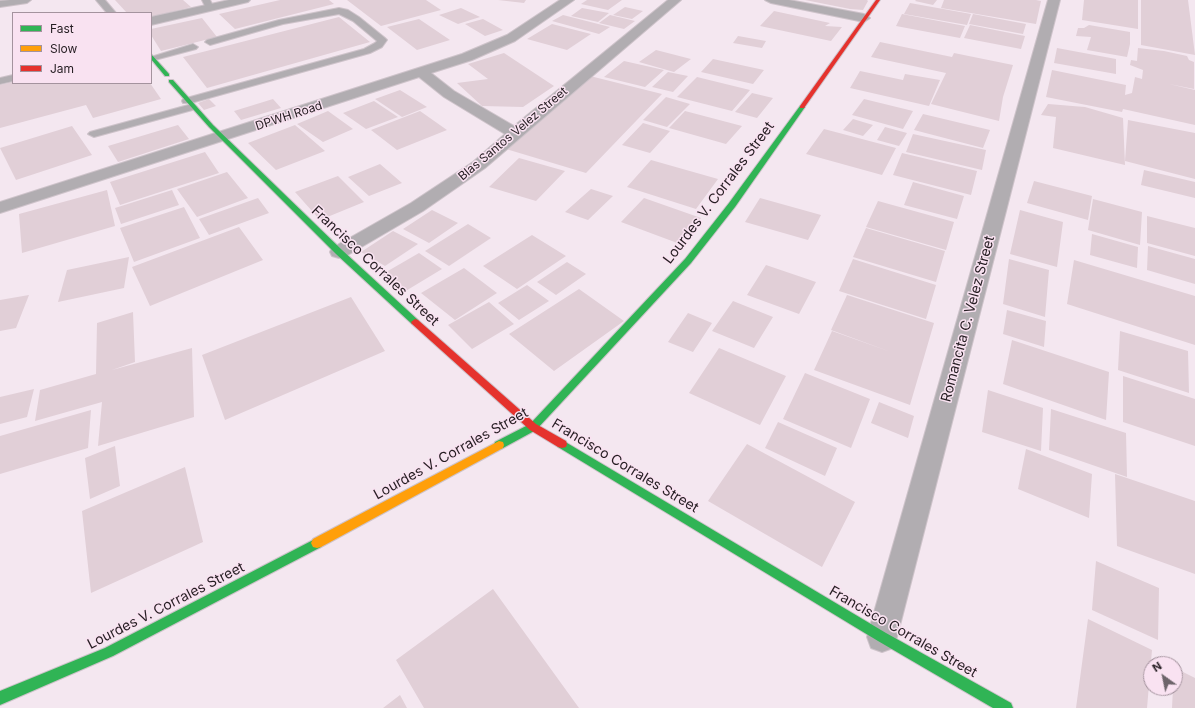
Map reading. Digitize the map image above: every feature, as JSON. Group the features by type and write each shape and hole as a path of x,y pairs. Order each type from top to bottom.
{"street":[{"path":"152,21 208,4 244,0"},
{"name":"DPWH Road","path":"4,207 422,73 511,38 568,0"},
{"name":"Blas Santos Velez Street","path":"339,252 452,184 479,165 515,133 675,0"},
{"path":"771,0 864,18"},
{"name":"Lourdes V. Corrales Street","path":"0,698 116,648 249,580 533,427 688,261 732,205 878,0"},
{"name":"Romancita C. Velez Street","path":"882,637 1054,0"},
{"name":"Francisco Corrales Street","path":"152,57 190,104 222,138 339,252 448,353 533,427 882,637 1006,708"},
{"path":"422,73 449,94 515,133"},
{"path":"0,223 4,207"}],"lane":[{"path":"0,4 28,0"},
{"path":"100,0 111,12"},
{"path":"94,134 367,51 379,46 382,40 356,19 345,12 339,11 282,22 210,42"},
{"path":"152,57 193,47"},
{"path":"0,81 12,78"}],"building":[{"path":"115,0 183,0 191,7 152,17 152,12 126,12"},
{"path":"280,0 329,0 334,4 235,29 219,14"},
{"path":"347,0 426,0 441,10 381,26"},
{"path":"498,0 526,0 524,3"},
{"path":"587,0 622,0 608,10 581,4"},
{"path":"805,0 868,1 863,10 850,9"},
{"path":"937,0 933,5 915,1"},
{"path":"944,0 1041,1 1036,24 941,8"},
{"path":"1084,0 1138,0 1138,29 1082,20"},
{"path":"1141,0 1188,0 1195,55 1141,45"},
{"path":"910,3 971,14 967,25 904,14"},
{"path":"625,7 643,11 632,19 613,15"},
{"path":"461,8 480,17 458,24 439,15"},
{"path":"582,8 609,13 598,22 571,16"},
{"path":"774,11 830,23 825,26 842,27 831,41 760,26"},
{"path":"902,14 965,26 960,38 896,26"},
{"path":"973,14 1026,24 1023,34 969,24"},
{"path":"563,15 610,27 599,34 552,21"},
{"path":"610,15 635,21 624,29 599,23"},
{"path":"339,17 370,42 207,88 183,57"},
{"path":"202,18 217,37 161,51 152,37 152,29"},
{"path":"419,19 450,40 417,50 387,27"},
{"path":"483,19 503,30 485,36 465,24"},
{"path":"552,24 591,34 567,50 527,39"},
{"path":"970,25 1025,36 1021,49 964,38"},
{"path":"1089,25 1130,32 1130,44 1127,57 1087,50 1091,37 1076,36 1078,28 1084,28"},
{"path":"738,36 766,41 762,48 733,43"},
{"path":"880,42 952,57 954,53 1013,65 1003,97 999,121 931,104 946,73 871,57"},
{"path":"1057,48 1116,59 1116,74 1054,63"},
{"path":"1138,48 1164,51 1187,56 1189,60 1194,62 1194,89 1169,84 1195,90 1195,125 1123,109 1122,112 1046,97 1052,70 1126,85 1125,95 1132,93 1135,77 1142,79 1143,70 1130,65 1131,60 1137,61"},
{"path":"656,50 691,59 674,72 639,62"},
{"path":"504,53 554,86 523,107 482,106 457,83 488,79 468,64"},
{"path":"713,59 764,70 753,84 701,72"},
{"path":"624,61 664,70 645,87 604,77"},
{"path":"860,71 903,80 905,74 940,80 929,106 850,88"},
{"path":"668,72 688,76 673,92 652,87"},
{"path":"590,76 662,94 586,173 506,149"},
{"path":"697,77 750,90 732,111 677,97"},
{"path":"12,82 12,84 151,84 161,99 93,118 86,105 0,128 0,85"},
{"path":"400,90 427,107 402,117 375,99"},
{"path":"752,93 773,98 757,118 735,112"},
{"path":"666,97 690,104 667,127 643,120"},
{"path":"209,99 216,106 204,110 198,103"},
{"path":"273,99 281,108 241,120 234,111"},
{"path":"864,99 913,111 903,129 852,115"},
{"path":"374,101 398,117 366,129 343,113"},
{"path":"1048,104 1085,107 1123,118 1125,165 1053,148 1056,117 1041,115"},
{"path":"328,111 353,129 323,142 297,124"},
{"path":"420,111 447,130 397,150 371,130"},
{"path":"685,111 742,126 726,144 669,128"},
{"path":"923,114 990,130 983,148 914,130"},
{"path":"853,119 873,125 863,136 843,130"},
{"path":"1128,120 1195,133 1195,179 1125,161"},
{"path":"643,123 670,131 650,153 622,145"},
{"path":"178,125 189,139 118,162 108,146"},
{"path":"295,125 325,151 276,170 248,143"},
{"path":"72,126 92,155 16,180 0,148"},
{"path":"885,127 907,133 899,146 877,140"},
{"path":"824,129 896,148 882,175 806,154"},
{"path":"913,134 986,150 982,170 906,152"},
{"path":"205,152 219,173 120,205 110,182"},
{"path":"902,153 977,171 971,195 893,175"},
{"path":"519,158 565,171 536,201 489,187"},
{"path":"651,160 718,179 696,209 627,187"},
{"path":"380,164 402,183 369,196 348,177"},
{"path":"1144,170 1195,182 1195,198 1141,185"},
{"path":"227,172 248,198 197,217 177,189"},
{"path":"338,176 364,202 320,220 295,192"},
{"path":"1034,181 1092,196 1088,220 1027,203"},
{"path":"913,182 964,196 957,219 904,205"},
{"path":"591,189 613,196 588,220 565,212"},
{"path":"107,190 115,226 22,253 19,214"},
{"path":"172,190 179,205 121,224 115,208"},
{"path":"258,198 269,213 209,235 199,219"},
{"path":"644,198 701,218 680,244 621,222"},
{"path":"760,198 821,215 808,240 745,222"},
{"path":"1093,199 1142,212 1140,245 1088,230"},
{"path":"878,201 954,222 946,250 866,227"},
{"path":"184,207 200,238 134,262 120,228"},
{"path":"432,210 458,223 429,243 403,229"},
{"path":"1020,210 1063,222 1057,267 1010,254"},
{"path":"1147,216 1195,228 1195,256 1147,243"},
{"path":"468,224 491,238 449,266 425,251"},
{"path":"239,227 263,260 150,306 132,267"},
{"path":"866,228 945,251 936,282 853,257"},
{"path":"393,231 418,244 385,266 361,252"},
{"path":"1092,234 1138,247 1137,268 1090,255"},
{"path":"532,235 566,256 517,289 483,266"},
{"path":"1148,246 1195,259 1195,284 1147,270"},
{"path":"419,253 442,269 404,292 381,275"},
{"path":"129,257 124,288 58,302 67,270"},
{"path":"853,259 936,285 926,319 839,291"},
{"path":"1009,259 1049,270 1045,317 1003,304"},
{"path":"1074,260 1195,296 1195,345 1067,304"},
{"path":"567,262 586,274 556,295 537,282"},
{"path":"766,265 816,282 799,314 747,295"},
{"path":"464,268 497,293 455,320 421,293"},
{"path":"527,285 549,301 519,320 498,303"},
{"path":"579,289 624,321 554,371 509,334"},
{"path":"29,295 16,328 0,331 0,300"},
{"path":"847,295 934,323 910,405 814,370 832,331 891,352 831,330"},
{"path":"351,297 385,351 225,420 202,355"},
{"path":"733,301 773,317 754,348 712,331"},
{"path":"489,302 514,324 472,349 448,325"},
{"path":"1007,310 1046,321 1044,347 1003,334"},
{"path":"133,312 135,362 112,370 192,348 194,417 98,446 102,402 35,421 40,390 96,374 97,323"},
{"path":"688,313 712,323 693,352 668,342"},
{"path":"1120,331 1188,351 1189,393 1118,370"},
{"path":"1012,340 1109,372 1106,420 1003,384"},
{"path":"719,348 786,376 760,425 689,393"},
{"path":"805,373 870,399 851,448 783,419"},
{"path":"1123,376 1195,399 1195,446 1123,422"},
{"path":"34,389 27,417 0,424 0,397"},
{"path":"988,390 1043,408 1041,451 982,432"},
{"path":"879,402 914,416 908,438 871,423"},
{"path":"1051,409 1126,433 1127,477 1049,450"},
{"path":"91,410 88,448 0,474 0,436"},
{"path":"778,422 837,448 825,476 765,448"},
{"path":"747,444 855,502 822,567 708,501"},
{"path":"115,446 120,486 90,499 85,458"},
{"path":"1026,449 1092,474 1089,518 1018,489"},
{"path":"185,467 203,542 91,593 82,511"},
{"path":"1115,474 1195,501 1195,574 1117,546"},
{"path":"1096,561 1159,588 1158,640 1092,610"},
{"path":"493,589 579,708 424,708 396,660"},
{"path":"1088,619 1152,650 1151,656 1143,656 1143,696 1148,696 1147,708 1076,708"},
{"path":"1183,672 1195,678 1195,708 1172,708 1173,696 1183,696"},
{"path":"400,695 407,708 383,708"}],"traffic: fast":[{"path":"152,57 167,75"},
{"path":"171,81 211,126 339,252 415,322"},
{"path":"499,445 533,427 688,261 732,205 802,107"},
{"path":"562,444 882,637 1006,708"},
{"path":"0,698 109,652 317,543"}],"traffic: slow":[{"path":"317,543 499,445"}],"traffic: jam":[{"path":"802,107 878,0"},
{"path":"415,322 533,427 562,444"}]}
